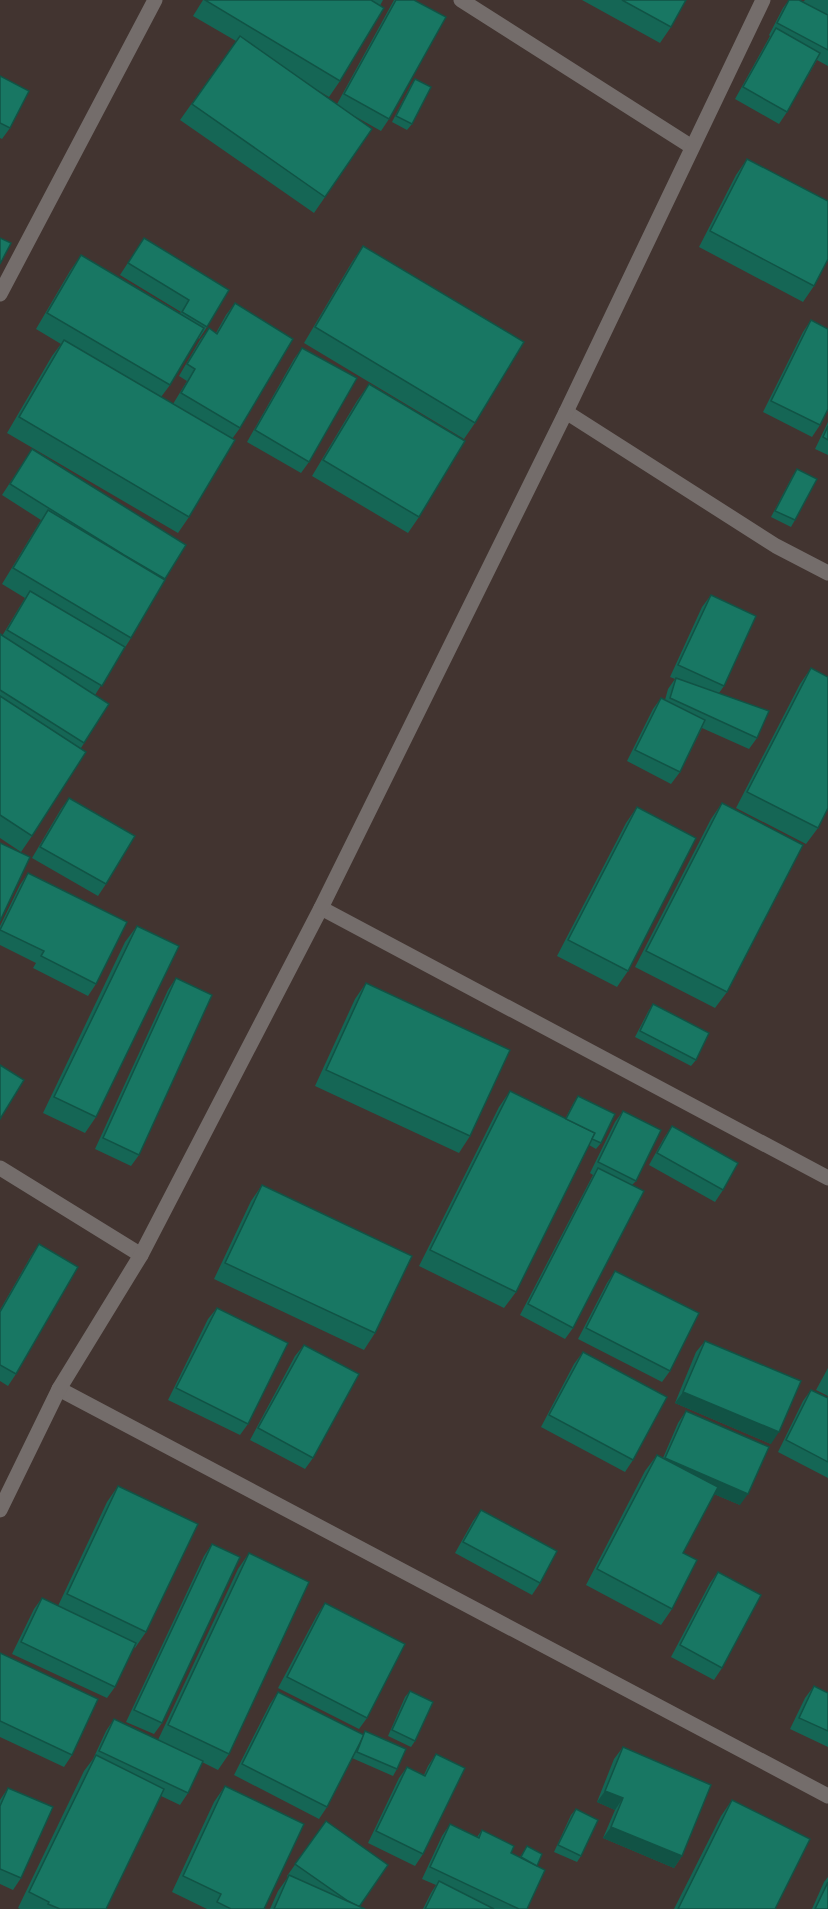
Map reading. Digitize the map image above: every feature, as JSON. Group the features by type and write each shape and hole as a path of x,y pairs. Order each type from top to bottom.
{"street":[{"path":"0,294 155,0"},
{"path":"461,0 692,147"},
{"path":"0,1510 59,1389 141,1255 321,908 566,412 763,0"},
{"path":"566,412 776,546 828,573"},
{"path":"321,908 828,1178"},
{"path":"0,1168 141,1255"},
{"path":"59,1389 828,1796"}],"building":[{"path":"205,0 371,0 384,8 340,81"},
{"path":"396,0 414,0 446,17 389,119 344,94"},
{"path":"622,0 686,0 671,27"},
{"path":"789,0 799,0 828,15 828,50 777,23"},
{"path":"776,28 820,53 787,112 743,87"},
{"path":"240,36 372,129 325,197 192,104"},
{"path":"0,76 29,91 10,128 0,123"},
{"path":"415,79 431,87 412,124 396,116"},
{"path":"747,159 828,201 828,259 814,286 710,231"},
{"path":"0,238 11,243 0,264"},
{"path":"144,238 229,290 207,327 182,312 189,300 128,263"},
{"path":"363,246 524,342 475,423 315,327"},
{"path":"81,255 204,328 170,385 47,313"},
{"path":"235,303 293,339 240,428 181,393 195,369 187,364 209,328 217,334"},
{"path":"811,320 828,329 828,409 820,425 771,401"},
{"path":"64,340 235,440 189,517 19,417"},
{"path":"302,348 357,378 309,462 255,430"},
{"path":"369,384 465,441 419,517 323,460"},
{"path":"828,426 828,440 823,437"},
{"path":"32,449 186,545 165,579 10,484"},
{"path":"797,469 817,479 795,520 775,511"},
{"path":"48,510 165,580 131,638 13,568"},
{"path":"30,591 125,647 102,686 7,630"},
{"path":"711,595 756,616 724,686 678,665"},
{"path":"0,634 109,704 84,743 0,690"},
{"path":"811,668 828,677 828,808 818,828 747,792"},
{"path":"676,678 769,711 757,738 670,698"},
{"path":"0,696 86,752 32,836 0,815"},
{"path":"661,698 705,720 680,772 635,750"},
{"path":"69,798 135,836 106,884 40,847"},
{"path":"722,803 803,845 727,992 646,951"},
{"path":"637,807 696,838 628,971 568,940"},
{"path":"0,843 30,857 0,921"},
{"path":"28,873 127,922 96,984 41,956 44,951 0,930"},
{"path":"137,926 179,946 96,1117 54,1097"},
{"path":"176,978 212,995 139,1155 103,1138"},
{"path":"366,983 510,1050 470,1136 326,1070"},
{"path":"653,1004 709,1033 696,1060 640,1031"},
{"path":"0,1065 24,1080 0,1119"},
{"path":"510,1091 595,1133 516,1292 430,1250"},
{"path":"578,1096 615,1114 601,1143 592,1139 595,1133 566,1119"},
{"path":"623,1111 661,1130 636,1181 598,1162"},
{"path":"672,1126 738,1163 723,1190 657,1153"},
{"path":"598,1168 644,1191 573,1328 528,1304"},
{"path":"262,1185 412,1256 375,1333 225,1263"},
{"path":"39,1244 78,1267 16,1374 0,1365 0,1312"},
{"path":"615,1271 699,1313 670,1371 586,1328"},
{"path":"217,1308 288,1343 248,1424 176,1388"},
{"path":"705,1341 801,1381 779,1432 683,1392"},
{"path":"304,1345 359,1374 313,1458 258,1428"},
{"path":"583,1352 667,1397 633,1460 549,1415"},
{"path":"811,1390 828,1398 828,1462 786,1440"},
{"path":"686,1411 769,1447 748,1494 665,1458"},
{"path":"657,1455 718,1487 683,1553 697,1560 672,1609 597,1569"},
{"path":"118,1486 198,1524 146,1632 67,1594"},
{"path":"481,1510 557,1551 540,1583 463,1542"},
{"path":"212,1544 240,1557 162,1723 134,1710"},
{"path":"249,1553 309,1582 229,1754 168,1725"},
{"path":"718,1572 761,1595 722,1668 680,1645"},
{"path":"42,1598 136,1643 115,1687 21,1642"},
{"path":"325,1603 405,1644 367,1718 287,1677"},
{"path":"0,1653 98,1699 72,1755 0,1721"},
{"path":"814,1686 828,1693 828,1731 799,1718"},
{"path":"410,1691 433,1702 415,1741 392,1730"},
{"path":"278,1692 364,1735 327,1807 242,1764"},
{"path":"114,1719 203,1761 188,1793 99,1751"},
{"path":"365,1731 406,1749 397,1769 357,1752"},
{"path":"623,1747 711,1785 682,1856 611,1827 623,1798 605,1791"},
{"path":"436,1754 465,1768 423,1854 376,1831 407,1767 425,1776"},
{"path":"96,1755 164,1789 106,1909 60,1909 29,1892"},
{"path":"225,1786 304,1824 264,1909 231,1909 217,1902 221,1894 183,1876"},
{"path":"8,1788 53,1807 21,1878 0,1869 0,1806"},
{"path":"732,1800 810,1839 775,1909 678,1909"},
{"path":"576,1809 598,1820 581,1856 558,1845"},
{"path":"326,1821 388,1865 359,1907 295,1864"},
{"path":"450,1824 479,1838 482,1830 514,1846 511,1853 545,1870 527,1909 519,1909 430,1867"},
{"path":"527,1846 542,1854 537,1866 521,1857"},
{"path":"289,1875 365,1909 274,1909"},
{"path":"439,1881 494,1909 425,1909"},
{"path":"828,1882 828,1909 815,1909"}]}
